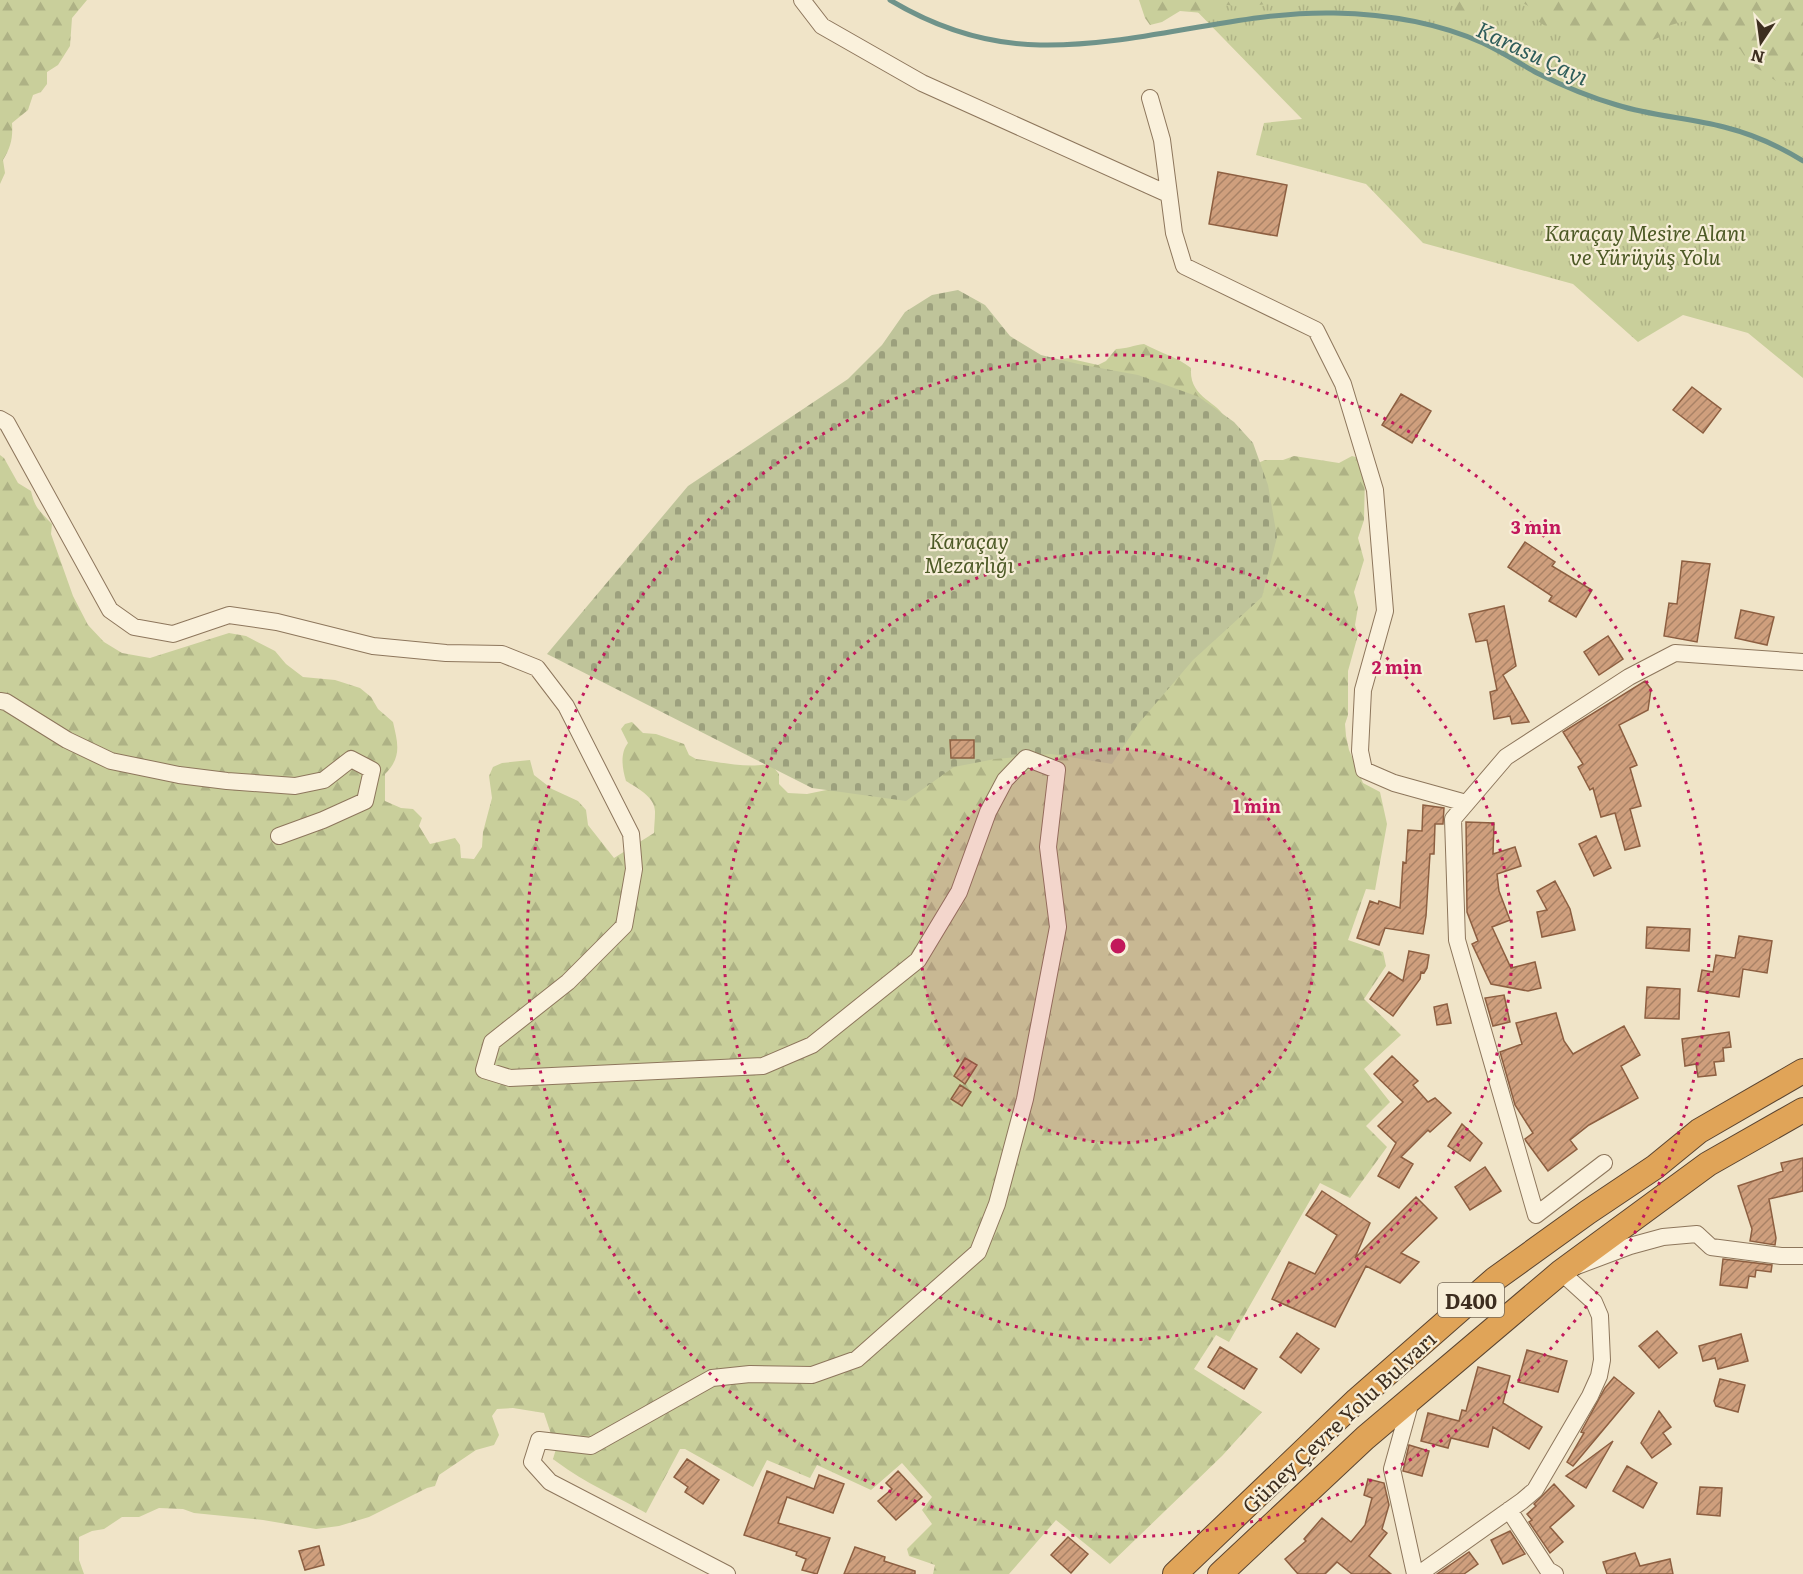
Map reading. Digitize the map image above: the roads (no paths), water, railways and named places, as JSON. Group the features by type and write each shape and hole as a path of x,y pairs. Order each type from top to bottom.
{"highway":[{"name":"Güney Çevre Yolu Bulvarı","path":"1175,1574 1373,1386 1495,1279 1655,1167 1699,1131 1803,1071"},
{"name":"Güney Çevre Yolu Bulvarı","path":"1220,1574 1413,1397 1561,1272 1708,1164 1803,1110"}],"street":[{"path":"802,0 822,26 922,83 1168,194"},
{"path":"1150,98 1162,140 1174,233 1184,266 1316,330 1343,384 1375,490 1385,611 1364,690 1360,752 1364,770 1394,783 1466,803"},
{"path":"0,418 7,423 110,610 134,627 173,634 230,615 277,622 373,646 446,653 502,654 537,668 566,706 631,834 634,869 624,926 568,982 492,1042 484,1070 510,1078 764,1066 812,1045 918,960 959,892 988,812 1005,780 1026,758 1057,770 1048,847 1058,927 1025,1100 997,1204 978,1252 857,1359 812,1375 750,1374 712,1378 591,1446 539,1440 532,1462 550,1482 727,1574"},
{"path":"1604,1163 1536,1215 1457,940 1453,819 1506,757 1629,677 1675,652 1803,662"},
{"path":"0,701 6,702 67,740 111,761 179,775 295,786 324,780 351,759 372,770 365,801 279,836"},
{"path":"1413,1397 1392,1469 1418,1574 1535,1490 1590,1396 1599,1376 1603,1345 1600,1316 1594,1302 1561,1272 1630,1246 1663,1237 1697,1234 1711,1247 1781,1256 1803,1256"},
{"path":"1509,1510 1548,1570 1556,1574"}],"waterway":[{"name":"Karasu Çayı","path":"890,0 907,10 962,32 1001,41 1040,45 1114,41 1260,17 1297,14 1353,14 1410,20 1483,43 1537,73 1576,91 1644,112 1734,130 1765,141 1803,161"}],"park label":[{"name":"Karaçay Mesire Alanı ve Yürüyüş Yolu","path":"1645,243"},
{"name":"Karaçay Mezarlığı","path":"969,551"}]}
